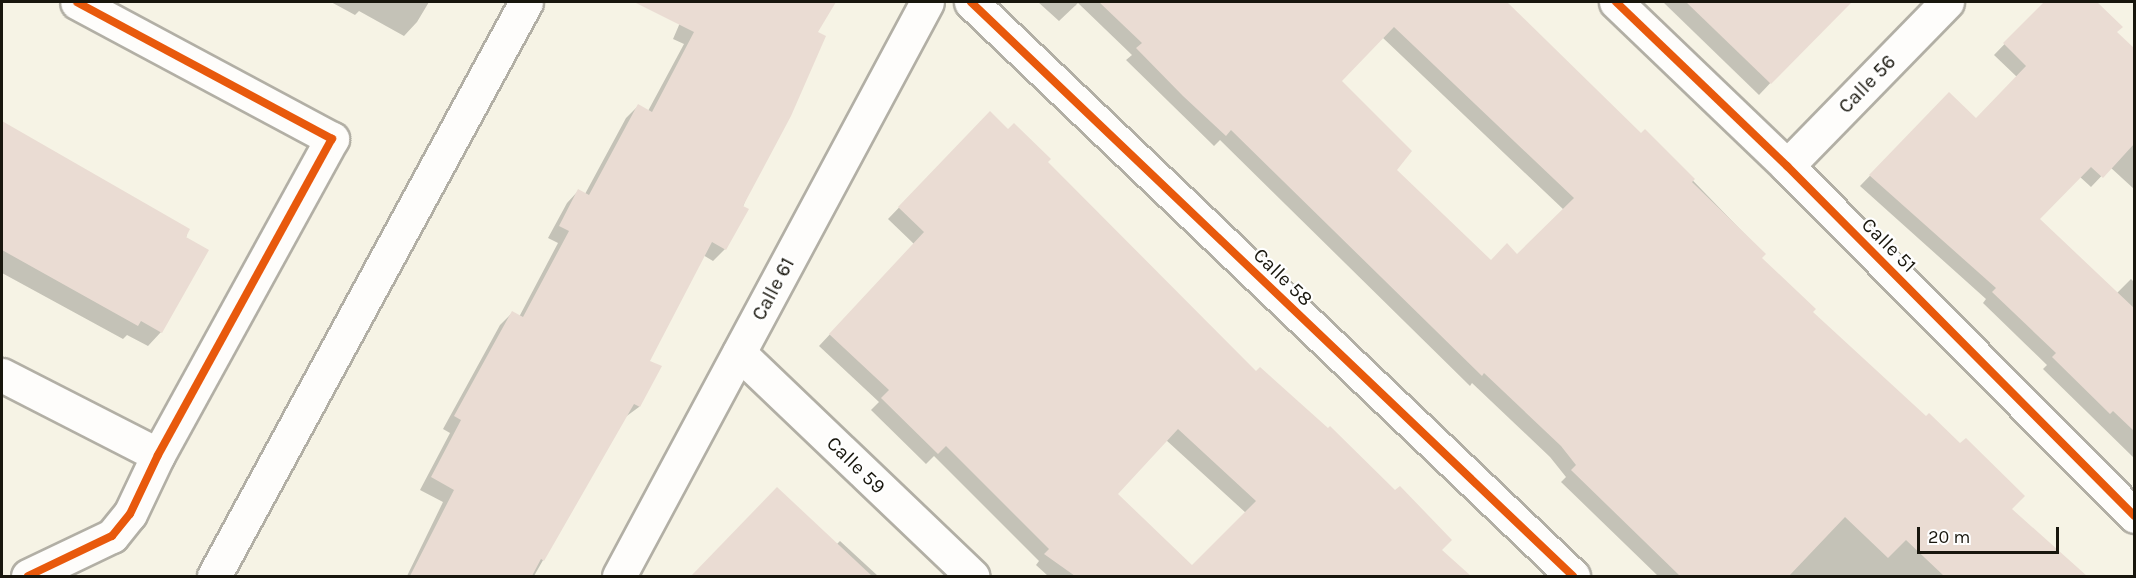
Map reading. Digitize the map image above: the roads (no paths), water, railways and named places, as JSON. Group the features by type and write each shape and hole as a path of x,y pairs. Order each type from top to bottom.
{"street":[{"path":"28,576 112,536 130,514 158,455 332,139 77,2"},
{"path":"214,576 526,2"},
{"name":"Calle 61","path":"619,576 927,2"},
{"name":"Calle 58","path":"971,2 1573,576"},
{"name":"Calle 51","path":"1616,2 1787,166 2134,516"},
{"name":"Calle 56","path":"1787,166 1947,2"},
{"name":"Calle 59","path":"739,353 972,576"},
{"path":"2,375 158,455"}]}
